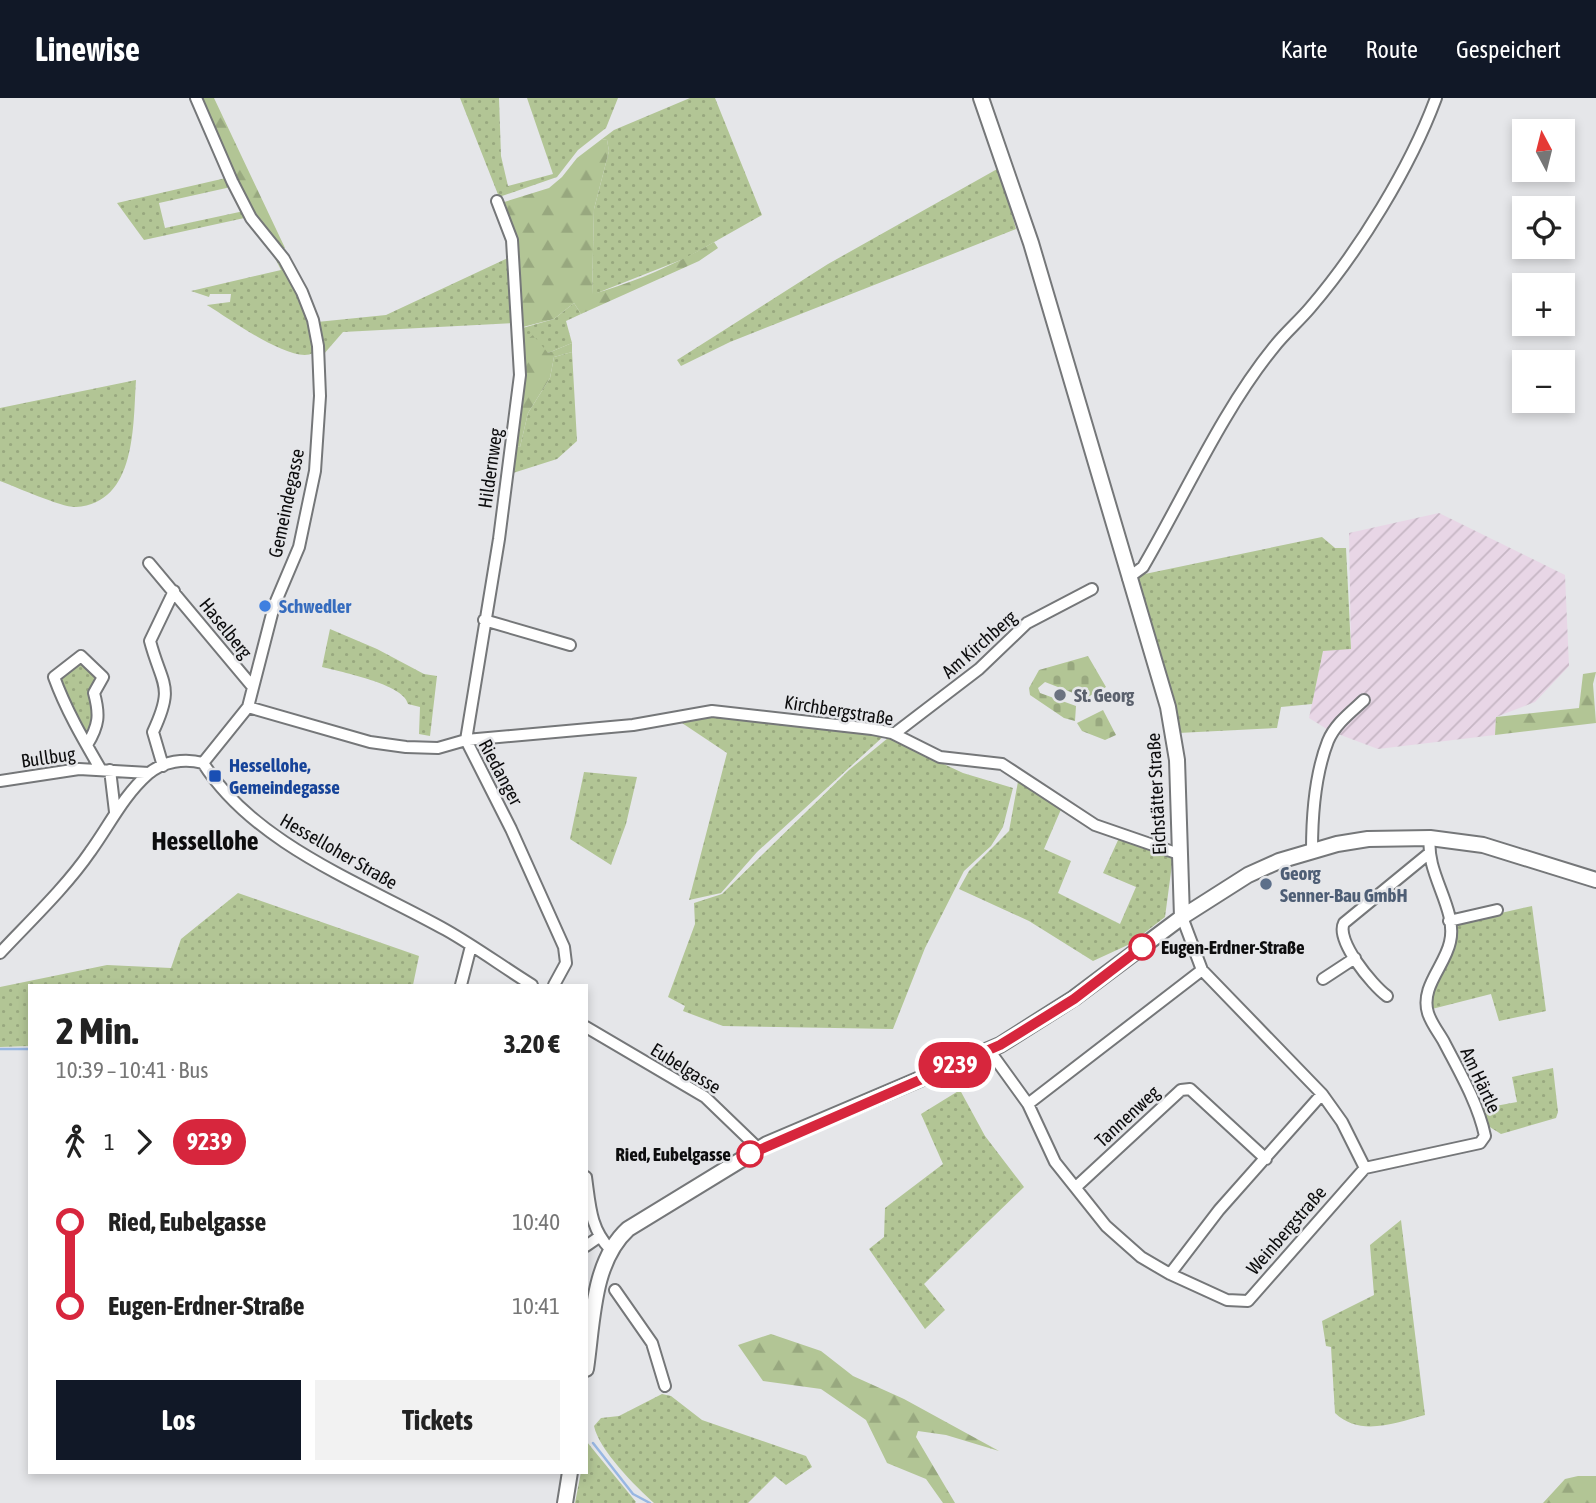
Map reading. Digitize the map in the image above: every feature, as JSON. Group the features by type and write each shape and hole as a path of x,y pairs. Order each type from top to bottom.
{"main road":[{"name":"Eichstätter Straße","path":"981,98 1031,243 1174,733 1182,916"},
{"path":"588,1357 603,1267 610,1249 628,1229 759,1149 989,1050 1074,999 1182,916 1248,875 1311,850 1368,839 1430,838 1483,845 1596,880"},
{"path":"565,1503 570,1474"}],"street":[{"name":"Gemeindegasse","path":"196,98 251,218 284,259 302,292 316,333 320,396 315,471 299,547 274,606 248,707 203,763"},
{"path":"1128,578 1143,567 1237,401 1273,347 1311,307 1346,260 1385,198 1436,98"},
{"name":"Hildernweg","path":"466,740 499,539 520,375 512,240 497,201"},
{"name":"Haselberg","path":"149,564 252,686"},
{"name":"Am Kirchberg","path":"894,734 979,669 1027,623 1092,589"},
{"name":"Haselberg","path":"163,766 153,732 166,704 166,683 150,641 174,591"},
{"path":"484,620 570,645"},
{"name":"Bullbug","path":"86,745 96,729 100,715 94,693 103,677 81,656 54,677 64,707 86,745 106,770"},
{"path":"1311,850 1314,808 1328,741 1342,720 1364,700"},
{"name":"Riedanger","path":"248,707 370,742 438,748 466,740 485,773 564,947 566,963 555,984"},
{"name":"Kirchbergstraße","path":"466,740 633,725 712,712 872,729 894,734 940,757 1002,764 1095,825 1179,854"},
{"path":"0,953 90,853 115,813 149,773 177,760 203,763"},
{"name":"Hesselloher Straße","path":"203,763 226,796 278,838 471,946 530,984"},
{"name":"Bullbug","path":"0,781 79,769 149,773"},
{"path":"106,770 115,813"},
{"path":"1387,996 1378,990 1342,937 1344,923 1427,855 1430,838"},
{"name":"Am Härtle","path":"1364,1168 1480,1143 1485,1136 1459,1070 1428,1013 1428,991 1450,942 1443,894 1427,855"},
{"path":"1449,921 1497,910"},
{"path":"1182,916 1202,970 1322,1094 1342,1122 1364,1168"},
{"path":"461,984 471,946"},
{"path":"1323,979 1355,958"},
{"path":"1028,1104 1202,970"},
{"name":"Eubelgasse","path":"588,1028 705,1097 759,1149"},
{"name":"Weinbergstraße","path":"989,1050 1028,1104 1055,1162 1106,1226 1141,1257 1170,1274 1227,1300 1248,1301 1364,1168"},
{"name":"Tannenweg","path":"1076,1187 1181,1090 1190,1090 1266,1159"},
{"path":"1170,1274 1219,1210 1322,1094"},
{"path":"588,1192 592,1222 599,1237 610,1249"},
{"path":"588,1245 599,1237"},
{"path":"615,1290 652,1343 665,1386"}],"shaded area":[{"path":"1439,513 1565,575 1569,666 1535,702 1496,717 1495,735 1378,749 1330,731 1309,718 1323,651 1351,648 1349,533"}],"green space":[{"path":"199,98 214,98 285,248 279,248 245,198"},
{"path":"460,98 499,98 501,156 508,186 553,174 527,98 618,98 606,128 578,150 557,177 499,197"},
{"path":"690,98 715,98 762,215 686,258 592,295 594,209 609,151 607,140 602,139 614,130"},
{"path":"602,139 607,140 609,151 594,209 592,294 654,272 714,242 718,248 699,261 581,314 574,303 554,319 519,328 517,265 501,203 549,188 577,158"},
{"path":"999,168 1016,229 730,342 681,366 677,360 828,264"},
{"path":"226,178 231,187 159,203 165,228 244,211 249,217 144,240 117,203"},
{"path":"512,256 513,323 343,332 323,355 317,322 386,315"},
{"path":"277,257 304,303 313,353 303,355 276,346 207,305 230,302 231,294 210,294 209,297 191,291 281,270 275,258"},
{"path":"574,303 581,314 566,321 572,343 548,353 523,343 519,329 554,319"},
{"path":"533,335 548,353 572,343 572,352 554,357 550,378 528,413 520,447 513,444 523,343"},
{"path":"572,352 577,441 557,459 513,473 513,444 520,447 528,413 550,378 554,357"},
{"path":"136,380 128,458 121,477 111,492 96,502 76,507 50,501 0,481 0,408"},
{"path":"1322,537 1335,548 1346,548 1351,649 1323,651 1312,704 1281,707 1277,728 1178,733 1137,584 1140,575"},
{"path":"330,629 377,649 424,674 437,676 430,736 419,734 420,707 408,704 396,690 371,680 322,667"},
{"path":"1088,656 1106,687 1086,698 1045,682 1038,688 1040,693 1076,706 1075,721 1064,718 1030,695 1029,688 1039,670"},
{"path":"85,659 99,678 95,715 84,734 57,679"},
{"path":"1596,672 1593,684 1596,723 1495,735 1496,717 1579,708 1583,674"},
{"path":"1103,710 1116,735 1105,740 1082,731 1077,723"},
{"path":"727,716 886,734 757,852 721,893 689,900 727,753 682,723 684,719"},
{"path":"888,738 963,773 1013,788 1003,827 991,846 964,871 925,948 893,1029 723,1026 683,1011 685,1006 668,997 695,924 694,903 722,894 849,770"},
{"path":"584,772 637,777 626,824 611,865 570,839"},
{"path":"1019,776 1062,807 1044,849 1071,861 1058,893 1120,924 1136,887 1103,873 1119,838 1173,857 1165,917 1130,944 1093,961 1029,921 959,889 969,871 1009,831"},
{"path":"238,893 419,956 413,984 28,984 28,1046 0,1047 0,987 107,965 171,968 181,939"},
{"path":"1532,906 1546,1011 1499,1021 1491,994 1432,1009 1430,995 1453,924"},
{"path":"1553,1068 1558,1112 1556,1118 1501,1134 1485,1124 1479,1109 1517,1102 1512,1077"},
{"path":"960,1090 985,1136 1024,1187 924,1284 945,1310 925,1329 869,1249 884,1237 885,1208 943,1164 921,1114"},
{"path":"1401,1220 1425,1415 1378,1426 1355,1425 1335,1413 1331,1347 1326,1346 1322,1321 1374,1295 1370,1245"},
{"path":"771,1334 821,1351 853,1376 904,1399 999,1451 946,1435 918,1431 916,1437 955,1503 943,1503 926,1479 887,1463 866,1420 821,1389 763,1381 738,1345"},
{"path":"662,1394 671,1396 702,1420 806,1456 812,1467 786,1485 775,1476 748,1503 654,1503 610,1457 594,1426 601,1418 619,1416"},
{"path":"588,1443 636,1502 575,1503 581,1474 588,1474"},
{"path":"1596,1476 1596,1503 1543,1503 1565,1479"}],"waterway":[{"path":"0,1049 28,1049"},
{"path":"593,1443 633,1494 650,1503"}],"bus line":[{"name":"9239","path":"750,1154 767,1144 1000,1045 1074,999 1142,947"}],"place":[{"name":"Schwedler","path":"265,606"},
{"name":"St. Georg","path":"1060,695"},
{"name":"Hessellohe, Gemeindegasse","path":"215,776"},
{"name":"Georg Senner-Bau GmbH","path":"1266,884"},
{"name":"Eugen-Erdner-Straße","path":"1142,947"},
{"name":"Ried, Eubelgasse","path":"750,1154"}],"district":[{"name":"Hessellohe","path":"205,841"}]}
